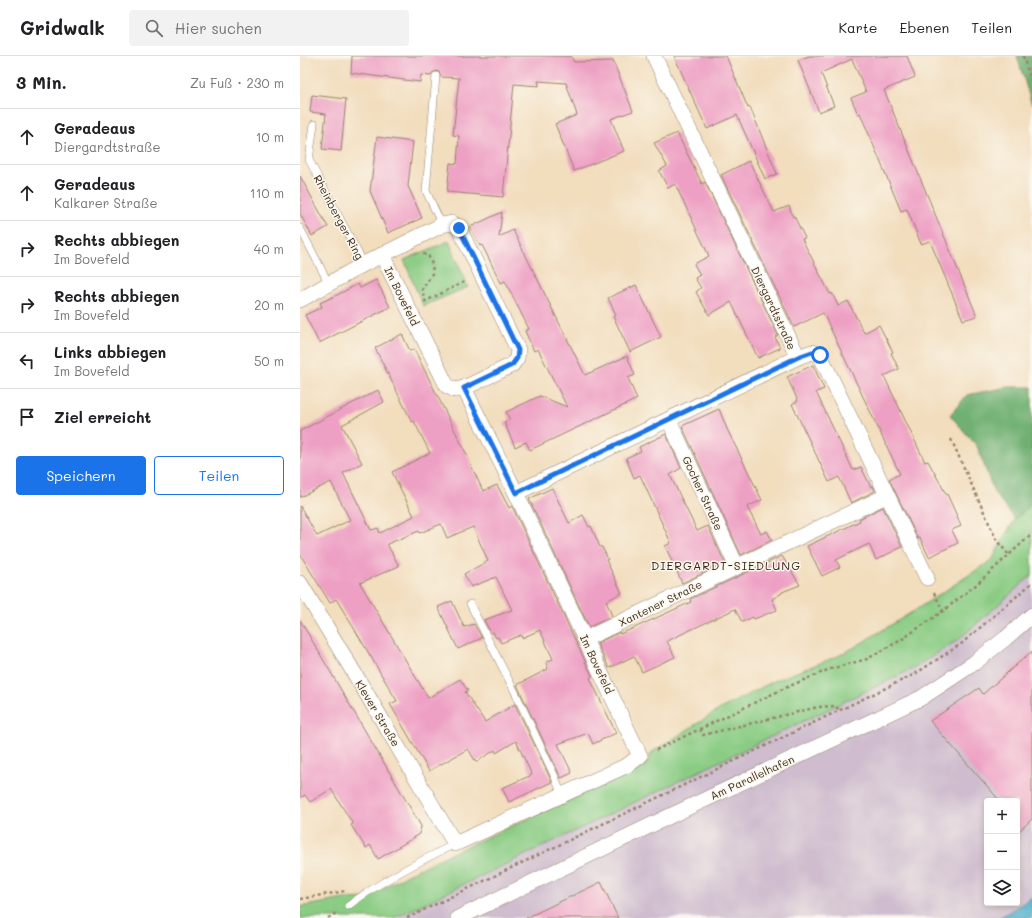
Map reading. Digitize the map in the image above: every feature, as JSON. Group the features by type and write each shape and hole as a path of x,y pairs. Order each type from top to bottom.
{"street":[{"name":"Diergardtstraße","path":"654,56 798,357 812,352 820,355 886,496 927,578"},
{"path":"442,225 452,223 459,228 518,350 517,358 512,365 464,388"},
{"name":"Im Bovefeld","path":"442,225 382,255 448,386 455,390 464,388 516,493 640,756"},
{"name":"Rheinberger Ring","path":"300,300 382,255"},
{"path":"516,493 798,357"},
{"name":"Gocher Straße","path":"669,420 737,567"},
{"name":"Xantener Straße","path":"585,639 886,496"},
{"name":"Klever Straße","path":"300,583 455,844"},
{"name":"Am Parallelhafen","path":"458,918 921,698 974,664 1032,615"},
{"path":"455,844 628,765 640,756"}],"lane":[{"path":"436,76 426,191 442,225"},
{"name":"Rheinberger Ring","path":"314,124 309,160 364,264"},
{"path":"300,228 329,284"},
{"path":"470,604 516,694 555,777 562,796"},
{"path":"348,906 367,892 455,844"}],"path":[{"path":"1023,56 1032,84"},
{"path":"414,239 420,253 428,255 432,264 433,272 422,290 425,301"},
{"path":"409,308 481,274"},
{"path":"951,439 998,541 1009,555"},
{"path":"640,756 652,752 830,669 866,659 901,640 943,611 1032,534"},
{"path":"407,918 915,674 961,644 1032,583"},
{"path":"700,729 703,736 818,707 836,706 838,711"},
{"path":"300,899 364,887 367,892"}],"shaded area":[{"path":"1032,575 1032,897 1020,905 1020,798 984,798 984,906 1018,906 999,918 394,918 912,669 958,640"}],"green space":[{"path":"1017,56 1032,56 1032,105"},
{"path":"449,241 468,287 423,306 404,260"},
{"path":"1008,387 1032,387 1032,503 1015,519 994,492 977,446 950,415 967,395"},
{"path":"1032,503 1032,575 958,640 912,669 394,918 300,918 300,907 344,899 368,898 375,892 428,864 646,765 652,752 722,708 774,681 838,656 853,648 914,611 992,560 1015,519"}],"water":[{"path":"1032,897 1032,918 999,918 1020,906"}],"building":[{"path":"352,56 571,56 574,62 613,61 633,111 611,119 624,151 574,171 555,124 577,115 566,83 538,81 539,86 514,84 503,197 447,192 450,163 457,164 459,136 453,135 459,78 441,77 439,72 436,71 432,73 431,76 421,75 420,82 351,73"},
{"path":"674,56 726,56 748,108 750,107 777,174 765,179 737,115 707,129"},
{"path":"809,56 907,56 915,77 884,90 977,316 963,320 930,241 921,244 907,209 901,211 860,113 858,114 851,98 866,92 852,59 821,73 834,106 819,112 798,60"},
{"path":"312,95 346,99 341,151 322,149 326,114 310,112"},
{"path":"677,133 702,184 705,182 778,335 775,337 780,348 758,358 731,302 709,315 696,292 701,288 695,278 700,275 694,264 709,256 675,184 668,188 659,171 667,166 654,143"},
{"path":"377,137 413,142 408,186 422,218 388,233 370,191"},
{"path":"749,161 774,212 789,206 793,217 794,216 805,238 802,239 830,294 832,293 838,306 848,301 864,333 879,325 893,352 891,353 899,369 884,376 925,462 928,461 947,494 957,516 961,526 952,530 958,543 929,557 920,538 918,539 889,479 900,474 823,313 794,327 721,175"},
{"path":"300,176 328,227 312,236 300,214"},
{"path":"502,212 499,237 513,230 585,375 627,356 635,375 628,378 637,399 530,450 526,442 515,447 504,422 510,420 506,412 540,396 567,407 538,349 534,351 525,331 529,329 505,281 501,283 482,245 480,246 470,227"},
{"path":"376,280 390,307 319,343 305,315 322,307 320,303 358,284 360,288"},
{"path":"636,285 661,337 630,352 613,316 616,315 608,298"},
{"path":"402,334 410,351 414,349 471,463 483,491 497,485 509,508 512,506 592,676 590,678 616,733 593,744 588,733 558,744 572,773 561,778 517,685 548,669 546,662 553,659 540,630 522,638 521,635 501,643 493,632 491,633 484,620 512,610 496,577 471,587 464,574 488,561 473,527 447,538 441,524 387,544 399,566 360,583 428,698 460,679 468,691 465,692 485,722 515,704 552,782 509,802 502,788 532,775 516,741 496,753 495,750 476,762 468,749 429,771 390,704 397,701 355,630 336,599 330,603 300,554 300,506 317,536 350,520 331,482 300,497 300,431 378,390 384,402 342,425 362,463 343,473 371,530 378,528 380,533 414,516 392,472 430,453 414,421 412,422 375,348"},
{"path":"813,365 824,389 816,392 853,470 861,467 871,487 873,486 875,491 851,503 839,477 829,482 792,404 798,401 787,377"},
{"path":"719,409 727,429 762,500 747,507 761,534 767,531 772,540 741,555 682,426"},
{"path":"666,434 681,468 670,475 697,531 708,526 725,563 682,583 665,546 671,543 640,475 634,478 626,458 641,451 639,447"},
{"path":"552,488 569,523 583,515 589,527 591,526 600,547 602,547 608,559 606,560 622,593 606,601 612,616 589,627 529,499"},
{"path":"883,507 902,547 876,560 869,544 836,560 840,567 822,576 807,546 860,521 859,519"},
{"path":"782,556 800,585 782,592 772,599 777,610 742,622 735,609 667,641 675,657 642,672 634,656 609,668 597,643 691,602 690,599"},
{"path":"452,601 464,627 474,624 482,638 458,649 438,607"},
{"path":"300,620 421,826 420,834 378,859 370,845 366,848 331,789 310,802 305,795 300,798"},
{"path":"1032,651 1032,819 1020,830 1020,798 997,798 930,721 979,688 983,694"},
{"path":"601,882 618,918 526,918"}],"district":[{"name":"DIERGARDT-SIEDLUNG","path":"726,565"}],"route":[{"path":"459,228 518,350 517,358 512,365 464,388 516,493 798,357 812,352 820,355"}]}
